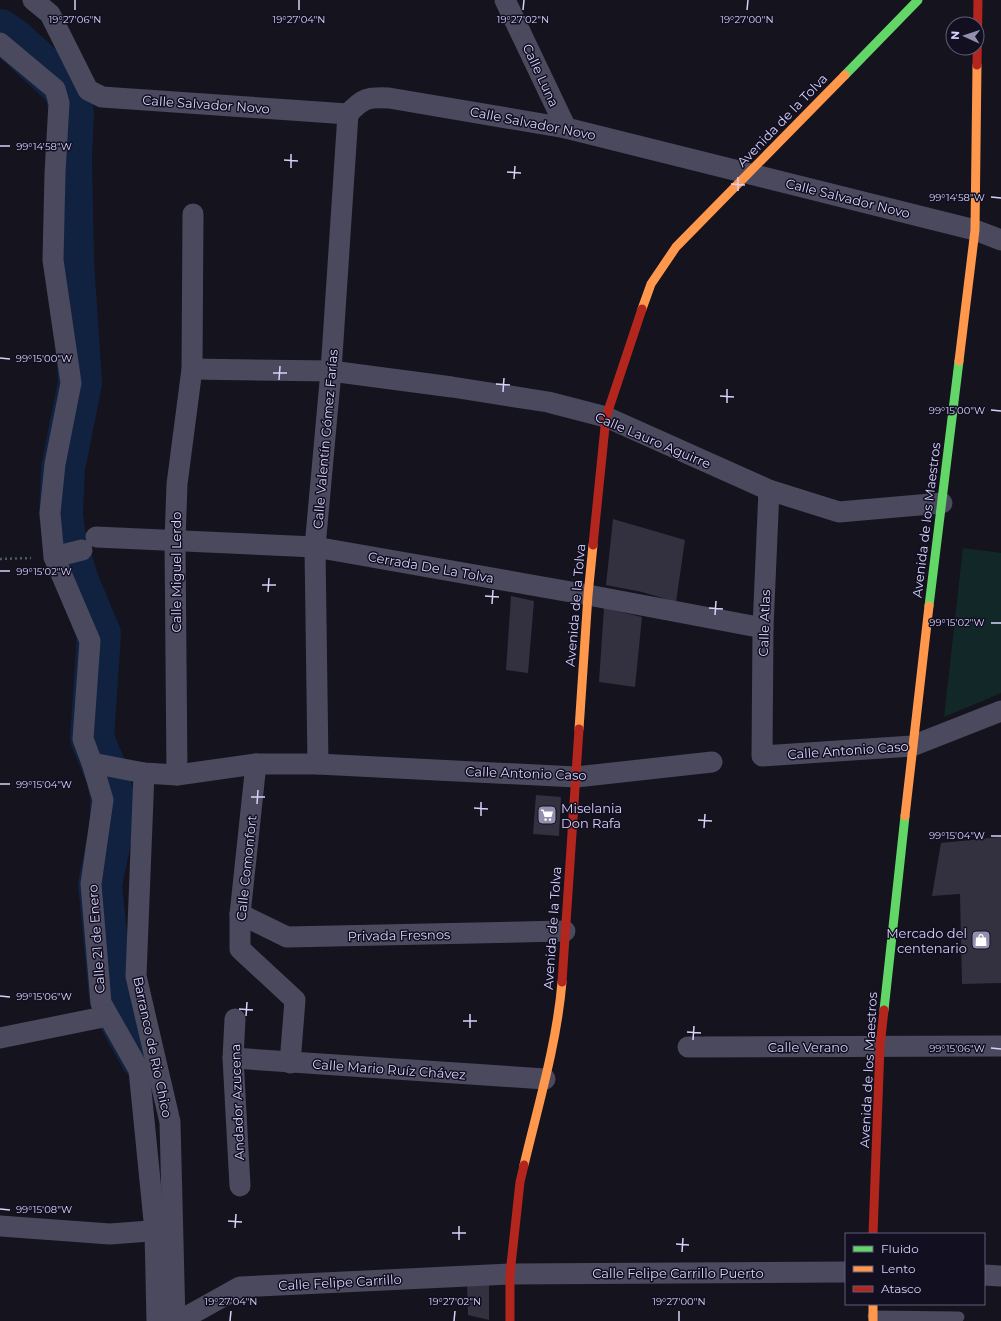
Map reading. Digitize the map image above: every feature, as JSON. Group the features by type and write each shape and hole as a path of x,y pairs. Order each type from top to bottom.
{"street":[{"name":"Calle Salvador Novo","path":"33,0 50,14 88,90 102,97 348,114 359,102 374,97 390,98 566,128 975,230 1001,240"},
{"name":"Calle Luna","path":"505,0 566,128"},
{"name":"Avenida de la Tolva","path":"510,1321 510,1274 520,1182 545,1079 560,1006 588,595 606,417 651,284 676,247 918,0"},
{"name":"Avenida de los Maestros","path":"873,1233 880,1046 912,746 975,230 978,0"},
{"path":"0,43 55,89 59,102 55,173 53,260 71,383 55,464 50,513 54,558"},
{"name":"Calle Valentín Gómez Farías","path":"318,764 316,547 331,371 348,114"},
{"name":"Calle Miguel Lerdo","path":"177,775 174,541 177,484 192,369 193,214"},
{"name":"Calle Lauro Aguirre","path":"192,369 331,371 452,386 548,402 606,417 769,490 839,512 942,502"},
{"name":"Calle Atlas","path":"762,756 763,628 769,490"},
{"name":"Cerrada De La Tolva","path":"54,558 89,544 174,541 316,547 588,595 763,628"},
{"name":"Calle 21 de Enero","path":"54,558 90,641 83,739 103,800 91,884 101,1003 139,1070 154,1231 157,1321"},
{"name":"Calle Antonio Caso","path":"762,756 912,746 1001,711"},
{"name":"Calle Antonio Caso","path":"92,763 134,771 177,775 256,764 318,764 576,777 712,762"},
{"name":"Calle Comonfort","path":"256,764 240,914 240,949 295,1000 290,1063"},
{"name":"Barranco de Rio Chico","path":"134,771 136,976 170,1122 176,1321"},
{"name":"Privada Fresnos","path":"240,914 287,937 564,931"},
{"path":"0,1038 108,1016"},
{"name":"Andador Azucena","path":"235,1019 233,1058 240,1186"},
{"name":"Calle Verano","path":"688,1047 1001,1046"},
{"name":"Calle Mario Ruíz Chávez","path":"233,1058 545,1079"},
{"path":"0,1226 110,1234 150,1231"},
{"name":"Calle Felipe Carrillo Puerto","path":"510,1274 845,1272"},
{"name":"Calle Felipe Carrillo","path":"179,1321 240,1287 510,1274"},
{"path":"985,1275 1001,1276"},
{"path":"873,1305 873,1318"}],"lane":[{"path":"873,1318 959,1317"}],"path":[{"path":"0,559 54,558"}],"green space":[{"path":"963,548 1001,553 1001,693 944,717"}],"building":[{"path":"613,519 685,540 676,602 642,592 606,585"},
{"path":"511,596 534,601 528,673 506,670"},
{"path":"604,608 642,617 635,687 599,682"},
{"name":"Miselania Don Rafa","path":"536,795 561,797 559,836 533,834"},
{"name":"Mercado del centenario","path":"1001,837 1001,983 962,984 960,894 932,896 941,843"},
{"path":"489,1282 489,1320 468,1315 467,1285"}],"waterway":[{"path":"0,31 13,40 65,88 72,112 70,157 72,261 80,383 63,468 61,515 64,538 76,579 99,634 92,738 108,777 112,796 112,827 100,884 111,997 115,1009 142,1058"}],"traffic: fast":[{"path":"845,75 918,0"},
{"path":"929,606 959,361"},
{"path":"884,1010 905,816"}],"traffic: slow":[{"path":"959,361 975,230 977,65"},
{"path":"642,309 651,284 676,247 845,75"},
{"path":"579,729 593,545"},
{"path":"905,816 929,606"},
{"path":"524,1165 556,1028 562,982"},
{"path":"873,1305 873,1321"}],"traffic: jam":[{"path":"977,65 978,0"},
{"path":"593,545 606,417 642,309"},
{"path":"562,982 579,729"},
{"path":"873,1233 880,1046 884,1010"},
{"path":"510,1321 510,1274 520,1182 524,1165"}],"place":[{"name":"Miselania Don Rafa","path":"547,815"},
{"name":"Mercado del centenario","path":"981,940"}]}
